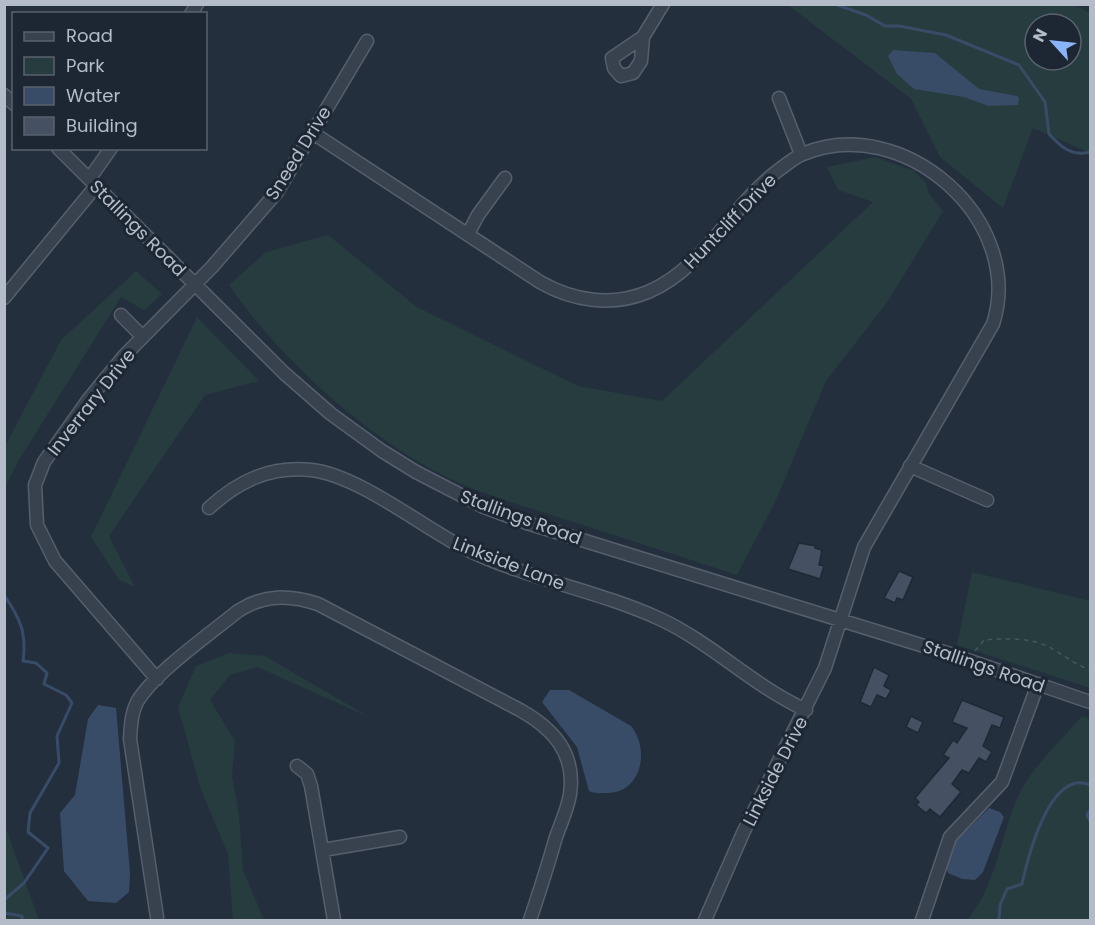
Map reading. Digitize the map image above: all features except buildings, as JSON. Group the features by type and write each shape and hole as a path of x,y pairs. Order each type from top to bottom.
{"street":[{"path":"643,37 663,4"},
{"name":"Sneed Drive","path":"195,285 277,192 367,41"},
{"path":"779,98 801,154"},
{"name":"Huntcliff Drive","path":"313,132 540,282 562,293 597,301 632,297 657,288 679,273 758,187 801,154 852,144 875,147 902,156 937,177 960,196 980,220 993,248 1000,286 993,324 864,547 840,619"},
{"name":"Stallings Road","path":"60,150 284,373 331,414 382,451 440,485 484,507 527,523 971,660 1090,702"},
{"path":"4,298 93,182 110,150"},
{"path":"468,234 478,214 506,178"},
{"name":"Inverrary Drive","path":"157,679 55,561 37,525 35,485 41,470 62,435 124,356 195,285"},
{"path":"121,315 142,337"},
{"path":"910,466 987,500"},
{"name":"Linkside Lane","path":"209,508 236,485 267,473 297,469 329,473 479,556 660,620 696,640 771,693 806,710"},
{"path":"157,917 130,739 131,718 136,704 157,679 238,610 252,602 286,597 318,604 541,722 560,743 568,763 570,794 530,921"},
{"name":"Linkside Drive","path":"705,921 743,833 825,668 840,619"},
{"path":"922,921 950,837 1002,782 1038,684"},
{"path":"297,766 307,774 311,786 334,921"},
{"path":"323,850 400,837"}],"path":[{"path":"971,660 984,640 999,639 1043,644 1075,664 1090,670"}],"green space":[{"path":"1073,4 1090,13 1090,153 1033,128 1003,208 940,157 911,99 788,5"},
{"path":"875,157 914,171 926,183 928,192 943,211 888,301 826,381 775,502 737,575 521,506 457,482 425,466 393,446 331,398 275,342 250,314 229,285 266,252 328,235 417,307 578,386 662,401 873,202 838,190 827,167"},
{"path":"136,271 162,294 144,310 121,297 19,460 5,487 5,446 61,340"},
{"path":"197,317 259,381 205,395 109,536 135,587 119,580 91,537"},
{"path":"972,572 1090,601 1090,688 957,645"},
{"path":"229,653 265,656 369,717 257,667 230,675 210,700 235,741 232,776 239,815 243,870 264,920 233,920 228,854 201,790 178,707 196,666"},
{"path":"1082,716 1090,719 1090,920 967,920 991,879 1010,816 1022,789 1046,756"},
{"path":"5,826 39,920 5,920"}],"water":[{"path":"893,50 935,53 979,89 1017,96 1018,105 989,106 964,97 914,89 897,74 888,56"},
{"path":"550,690 569,690 631,726 637,735 641,757 635,778 628,786 619,791 607,793 589,791 577,747 542,702"},
{"path":"98,705 116,708 130,873 129,892 116,903 88,901 64,871 60,813 75,795 88,719"},
{"path":"989,808 1000,812 1004,817 983,872 975,880 962,879 948,873 945,863 954,843"}],"waterway":[{"path":"834,4 866,15 885,26 899,26 946,35 1019,65 1045,102 1049,134 1067,150 1078,153 1090,152"},
{"path":"4,595 21,626 24,642 23,661 36,663 47,673 44,684 66,695 72,703 57,736 59,763 30,813 28,832 48,848 24,883 4,900"},
{"path":"999,920 1000,905 1007,889 1022,884 1036,836 1052,802 1063,790 1076,783 1090,785"},
{"path":"1090,810 1087,815 1090,821"},
{"path":"4,913 22,916 22,920"}]}
